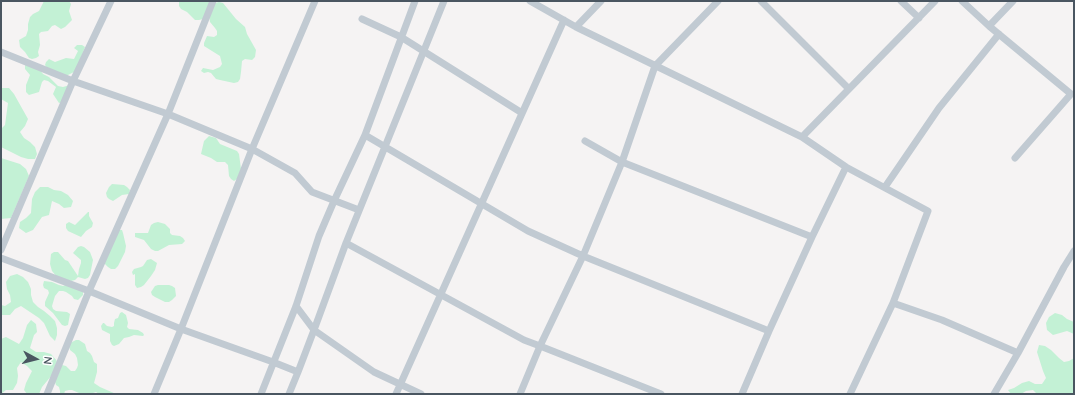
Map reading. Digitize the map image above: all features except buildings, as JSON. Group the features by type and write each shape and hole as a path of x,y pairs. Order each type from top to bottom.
{"street":[{"path":"1,250 73,81 111,1"},
{"path":"47,394 89,291 168,114 213,1"},
{"path":"154,394 252,149 315,1"},
{"path":"261,394 296,306 319,236 365,135 415,1"},
{"path":"289,394 346,243 444,1"},
{"path":"530,1 576,27 802,137 846,167 928,211 893,303 850,394"},
{"path":"576,27 601,1"},
{"path":"520,394 540,346 583,256 622,162 655,66 718,1"},
{"path":"761,1 849,89"},
{"path":"901,1 919,18"},
{"path":"802,137 935,1"},
{"path":"962,1 989,26 1073,94 1015,158"},
{"path":"989,26 1013,1"},
{"path":"362,19 401,37 522,113"},
{"path":"396,394 564,20"},
{"path":"885,187 939,108 999,34"},
{"path":"1,52 73,81 168,114 252,149 295,173 312,192 360,210"},
{"path":"365,135 528,231 583,256 769,331"},
{"path":"585,142 622,162 812,237"},
{"path":"742,394 812,237 846,167"},
{"path":"346,243 524,340 661,394"},
{"path":"994,394 1074,251"},
{"path":"1,258 89,291 181,329 298,372"},
{"path":"893,303 942,320 1018,353"},
{"path":"296,306 314,330 374,372 421,394"}],"green space":[{"path":"44,1 69,1 71,4 69,11 72,20 61,29 55,25 48,31 41,32 39,34 39,56 32,59 29,58 20,47 19,40 26,36 30,17 39,11"},
{"path":"179,1 215,1 203,19 195,20 187,12 181,9 179,6"},
{"path":"215,3 223,3 236,19 245,27 247,34 256,50 255,57 252,60 245,59 242,61 240,79 238,82 234,83 216,79 211,73 204,73 201,71 203,68 213,70 220,67 222,64 220,56 204,46 207,36 214,37 217,35 217,31 210,22 209,15"},
{"path":"77,45 82,45 85,47 76,71 66,76 47,68 45,65 49,59 55,62 66,58 74,59 78,51 74,48"},
{"path":"25,65 37,66 43,74 49,77 58,86 63,87 70,85 63,102 59,103 53,94 56,87 44,80 39,92 29,95 26,92 26,85 30,75 25,69"},
{"path":"1,88 9,88 28,119 20,132 24,138 35,147 37,154 35,159 21,157 1,147 1,129 5,125 8,103 1,99"},
{"path":"209,136 216,138 220,144 237,151 239,154 241,169 237,179 234,181 229,176 228,165 225,162 217,162 201,154 204,141"},
{"path":"1,158 20,164 26,169 29,176 11,218 1,219"},
{"path":"112,184 124,185 130,190 129,194 122,195 113,201 109,199 106,193"},
{"path":"40,187 48,187 61,191 68,195 73,201 71,207 64,208 52,201 49,215 42,217 33,230 26,233 19,228 20,222 31,213 32,199 35,192"},
{"path":"88,212 93,223 92,227 81,237 68,231 66,224 69,222 75,225"},
{"path":"158,222 165,224 170,229 170,233 172,235 180,236 185,241 182,244 169,245 155,251 151,249 144,240 135,237 135,233 148,233 151,225"},
{"path":"118,230 122,230 123,233 126,246 125,252 118,266 115,269 111,269 103,262"},
{"path":"81,246 90,252 93,260 88,278 85,279 78,277 71,281 57,277 52,271 50,264 51,254 58,252 65,260 68,261 78,276 81,260 73,253 78,247"},
{"path":"151,259 157,263 155,270 144,285 137,288 135,285 135,274 133,275 132,272 134,269 143,266 147,260"},
{"path":"17,274 28,282 31,289 33,302 55,321 57,335 55,341 50,336 44,323 21,306 15,309 10,315 1,315 1,305 5,306 11,302 6,282 10,276"},
{"path":"44,281 63,286 70,283 83,292 83,295 78,300 74,299 72,296 63,291 59,291 55,296 52,306 53,309 70,314 68,325 62,325 53,313 45,306 49,293 48,290 44,288"},
{"path":"155,286 172,286 175,288 176,296 169,302 165,302 155,297 151,292"},
{"path":"122,312 126,315 128,323 127,327 129,329 138,330 144,335 134,335 124,338 119,344 114,346 110,341 110,334 102,330 101,326 104,323 107,326 114,326 115,319 118,318"},
{"path":"1055,313 1074,322 1074,334 1067,331 1053,335 1047,330 1046,323 1049,317"},
{"path":"31,320 36,324 37,332 34,335 30,348 36,352 51,354 57,361 52,375 42,387 39,394 27,394 24,390 32,371 21,362 17,368 17,383 13,390 6,390 1,394 1,339 6,337 19,344 23,338 27,325"},
{"path":"79,340 85,344 87,351 97,364 97,372 94,383 116,394 99,394 96,392 90,394 69,390 65,391 64,394 60,394 59,387 55,382 62,365 66,366 71,371 75,371 78,365 77,358 70,350 69,346 70,343"},
{"path":"1039,345 1045,346 1051,350 1064,362 1074,358 1074,394 1037,394 1033,390 1026,391 1021,394 1011,394 1008,390 1029,381 1035,384 1042,384 1046,378 1037,352"}]}
